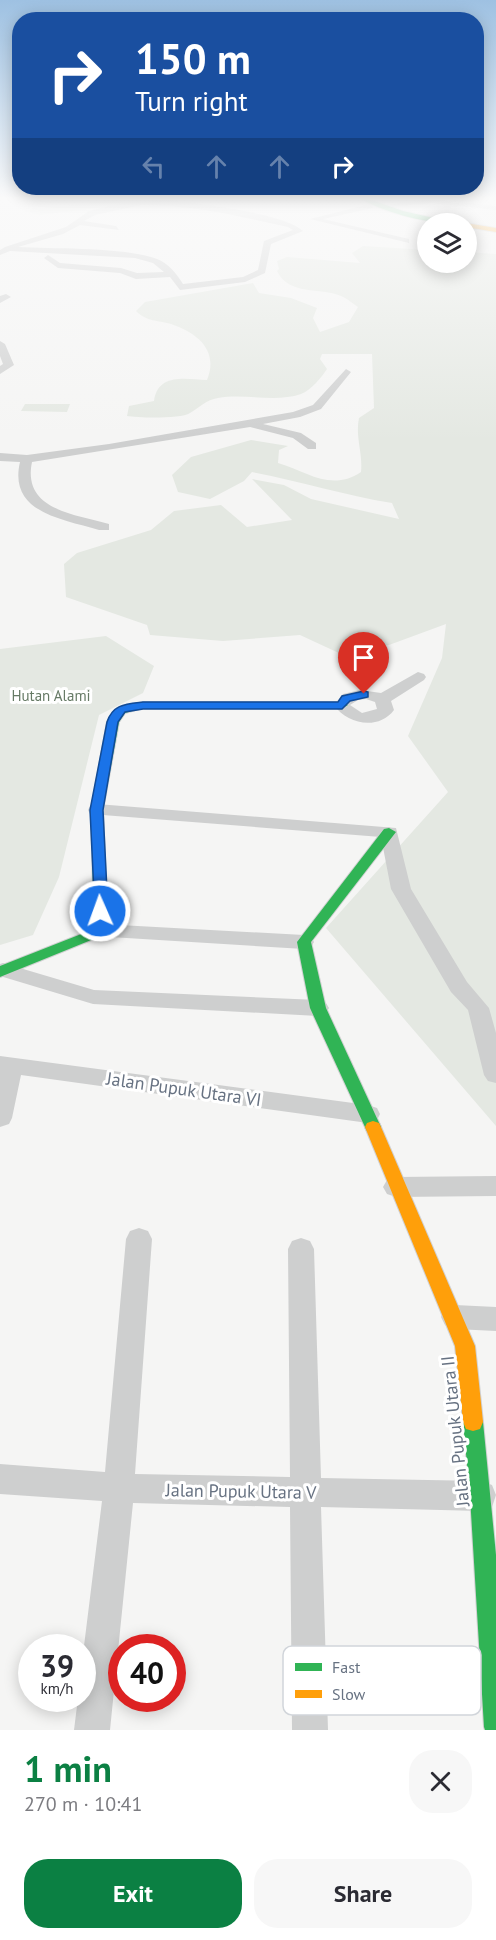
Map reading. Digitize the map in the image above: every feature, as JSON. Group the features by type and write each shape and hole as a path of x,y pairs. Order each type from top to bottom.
{"main road":[{"path":"2,971 101,931 97,810 112,722 115,714 121,709 143,705 342,705"},
{"path":"304,942 389,832"},
{"name":"Jalan Pupuk Utara II","path":"304,942 318,1008 368,1114 396,1187 455,1317 465,1346 481,1496 496,1727"}],"street":[{"path":"176,280 180,287 239,280"},
{"path":"0,344 9,365 0,371"},
{"path":"0,457 27,459 120,447 296,415 317,407 346,372"},
{"path":"244,424 297,435 312,446"},
{"path":"27,459 21,475 23,489 31,500 104,526"},
{"path":"342,705 352,715 372,717 386,710 382,699 418,677"},
{"path":"97,810 389,832 401,889 459,987 478,1008 496,1075"},
{"path":"101,931 304,942"},
{"path":"2,971 93,997 318,1008"},
{"path":"0,1118 6,1064"},
{"name":"Jalan Pupuk Utara VI","path":"6,1064 368,1114"},
{"path":"396,1187 496,1186"},
{"path":"92,1730 119,1488 139,1239"},
{"path":"301,1249 309,1646"},
{"path":"455,1317 496,1319"},
{"name":"Jalan Pupuk Utara V","path":"0,1479 119,1488 481,1496"},
{"path":"310,1715 310,1730"}],"green space":[{"path":"283,280 496,280 496,1126 326,928 448,792 408,736 442,658 446,624 389,645 341,654 300,635 223,641 150,635 147,625 66,597 64,564 77,553 151,530 174,511 221,505 247,527 292,520 252,479 284,485 311,499 399,519 392,503 252,472 244,481 210,499 178,492 172,475 191,457 251,440 288,446 279,450 278,463 320,478 340,480 361,472 358,425 359,418 374,408 372,354 322,354 320,359 327,369 325,372 308,390 291,397 218,398 210,400 185,415 160,418 127,416 129,406 154,401 161,386 167,382 182,379 207,380 210,370 210,360 204,344 190,332 140,315 136,311 145,302 253,283 259,293 291,298 317,308 313,318 320,332 349,322 358,307 333,293 297,288"},
{"path":"25,404 70,404 67,412 21,411"},
{"name":"Hutan Alami","path":"106,636 154,666 143,693 99,715 59,877 33,935 0,945 0,649"}],"traffic: fast":[{"path":"0,972 101,931 97,810 113,722 121,710 143,705 342,705"},
{"path":"373,1127 318,1008 304,942 389,832"},
{"path":"473,1422 481,1496 496,1727"}],"traffic: slow":[{"path":"373,1127 465,1346 473,1422"}],"route":[{"path":"100,911 97,810 112,722 115,714 121,709 143,705 342,705 351,696 364,694"}]}
